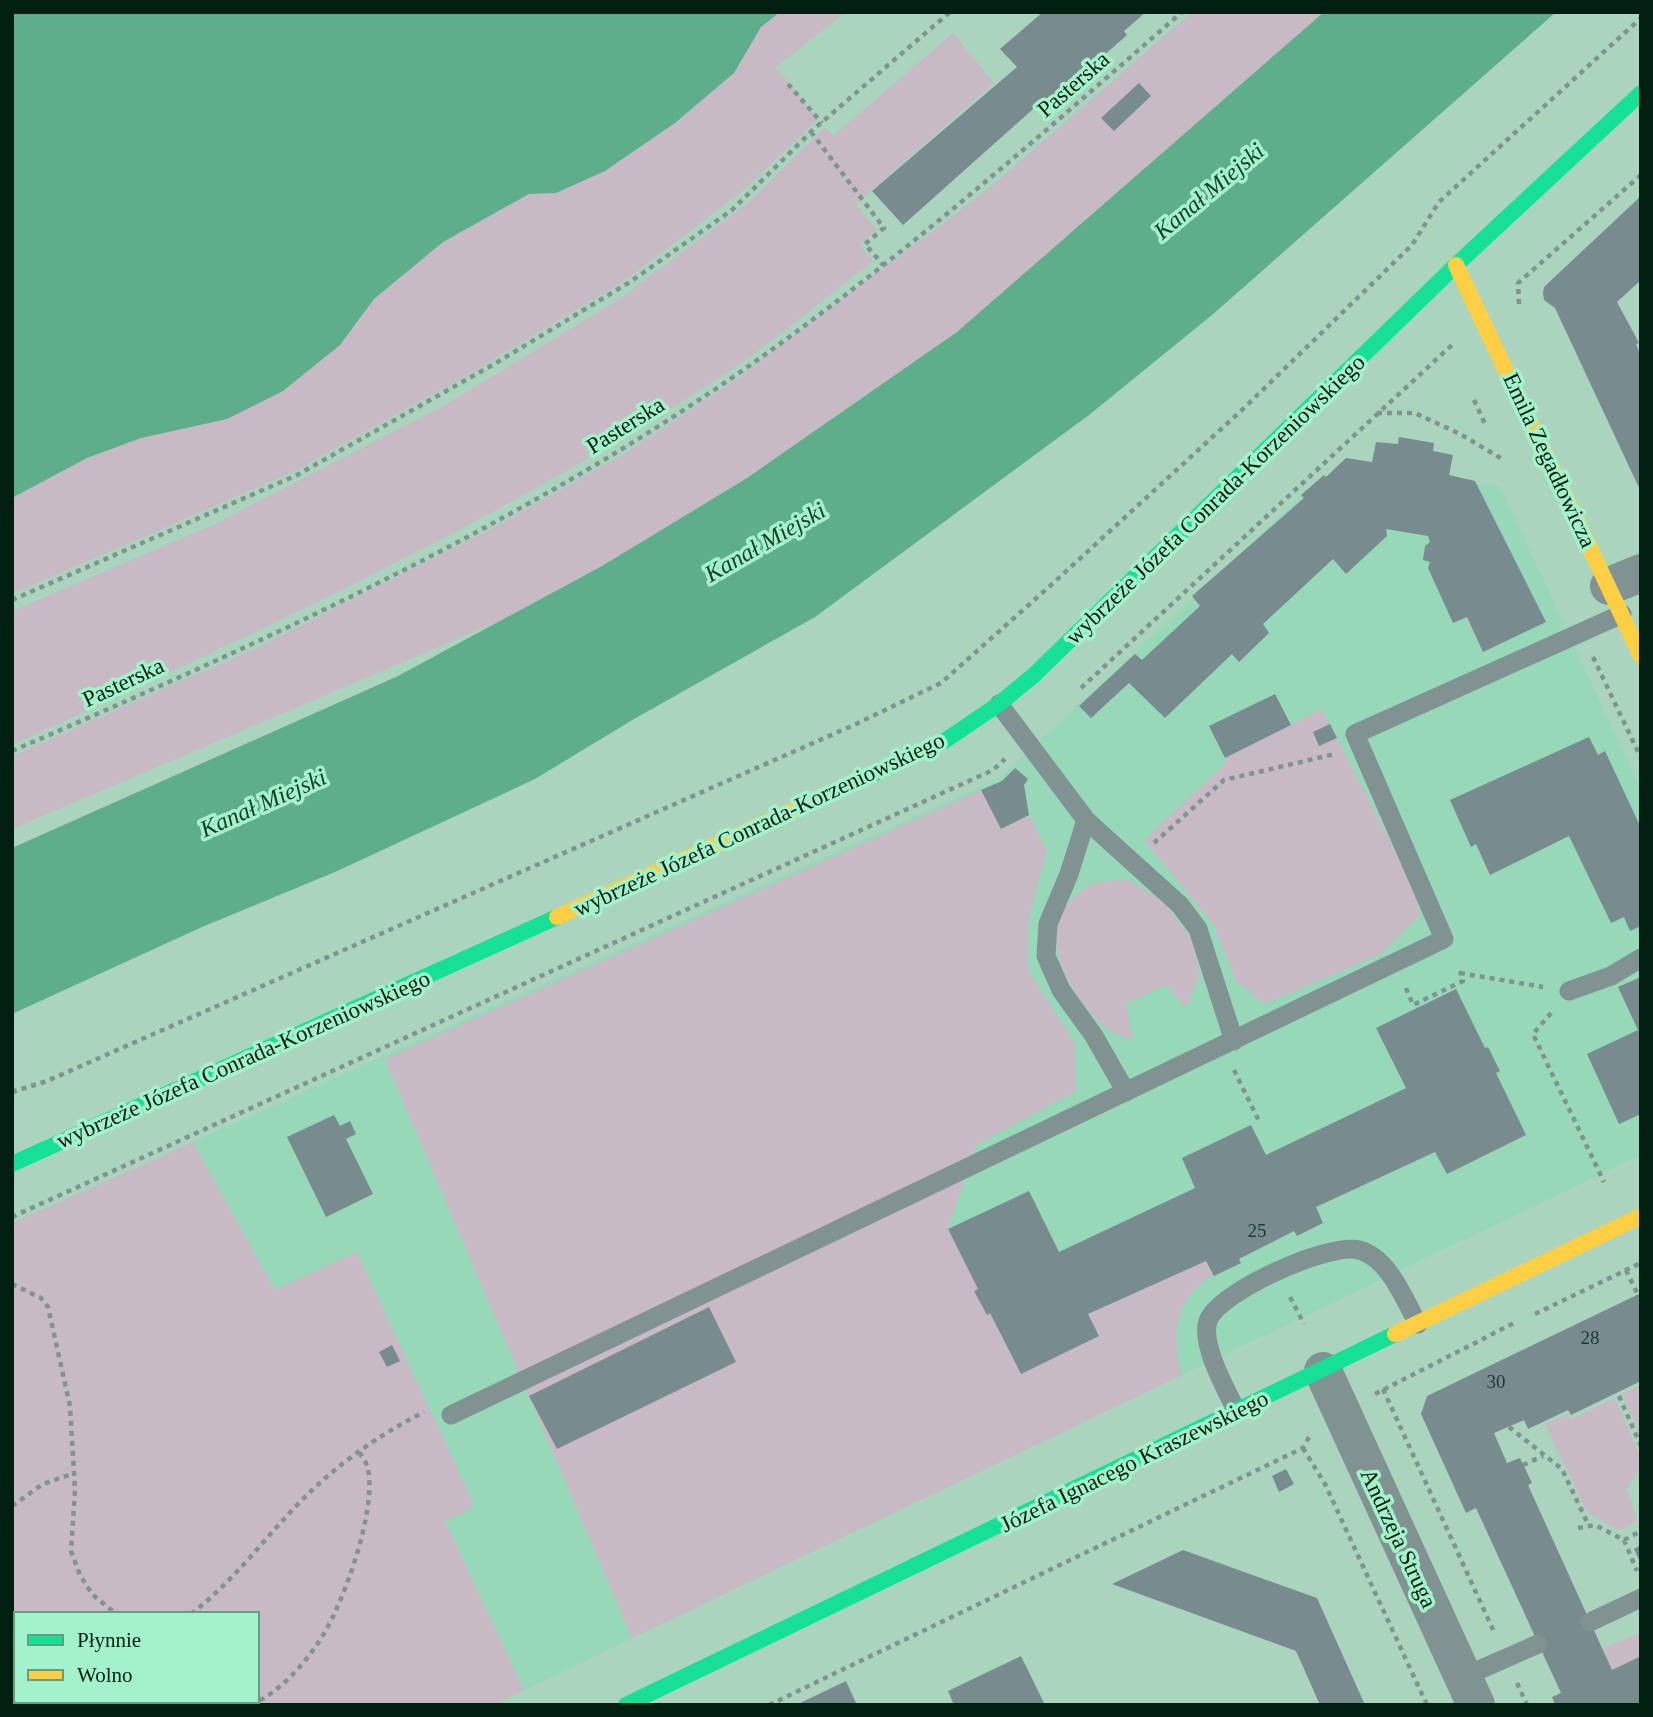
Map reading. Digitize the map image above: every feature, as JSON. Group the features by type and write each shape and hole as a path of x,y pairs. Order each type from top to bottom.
{"street":[{"name":"wybrzeże Józefa Conrada-Korzeniowskiego","path":"12,1164 943,742 999,704 1034,675 1456,265 1641,93"},
{"name":"Emila Zegadłowicza","path":"1456,265 1624,591 1641,656"},
{"name":"Józefa Ignacego Kraszewskiego","path":"626,1705 1641,1216"},
{"name":"Andrzeja Struga","path":"1323,1371 1469,1691"}],"lane":[{"path":"451,1415 1444,939 1354,734 1624,591"},
{"path":"999,704 1086,820 1180,905 1198,929 1229,1044"},
{"path":"1086,820 1069,874 1048,924 1046,956 1062,990 1094,1036 1126,1092"},
{"path":"1569,991 1611,976 1641,958"},
{"path":"1237,1412 1207,1342 1207,1322 1231,1296 1319,1253 1339,1249 1359,1250 1385,1268 1418,1324"},
{"path":"1590,1622 1641,1598"},
{"path":"1469,1691 1506,1658 1538,1644"}],"path":[{"path":"12,600 297,475 496,363 630,282 732,210 813,130 950,12"},
{"name":"Pasterska","path":"12,751 367,588 547,492 636,440 722,384 883,265 989,180 1182,12"},
{"path":"12,1092 47,1081 854,725 941,683 1243,409 1412,245 1439,202 1641,18"},
{"path":"788,84 822,123"},
{"path":"813,130 884,228 865,244 883,265"},
{"path":"1519,307 1518,283 1641,175"},
{"path":"1075,693 1446,347"},
{"path":"1377,413 1415,413 1504,460"},
{"path":"1591,651 1641,758"},
{"path":"12,1216 993,770 1027,739"},
{"path":"1133,864 1224,780 1360,748"},
{"path":"1460,973 1569,991"},
{"path":"1569,991 1533,1034 1604,1182"},
{"path":"1229,1044 1260,1123"},
{"path":"1528,1317 1641,1264"},
{"path":"1626,1270 1638,1295"},
{"path":"12,1284 41,1298 48,1307 70,1406 75,1473 70,1538 74,1563 92,1594 114,1612"},
{"path":"1369,1397 1516,1322"},
{"path":"1383,1389 1527,1705"},
{"path":"1619,1396 1641,1446"},
{"path":"193,1612 232,1579 300,1502 358,1450 428,1410"},
{"path":"769,1705 1303,1448 1315,1425"},
{"path":"1509,1427 1562,1469 1588,1524"},
{"path":"1303,1448 1325,1484 1427,1705"},
{"path":"259,1699 294,1673 332,1620 355,1556 366,1511 368,1466 358,1450"},
{"path":"1523,1465 1544,1455"},
{"path":"12,1506 43,1484 75,1473"},
{"path":"1578,1528 1588,1524 1606,1529 1623,1540 1641,1582"},
{"path":"1623,1540 1641,1531"}],"shaded area":[{"path":"781,12 846,12 776,67 818,119 746,188 626,280 471,373 295,471 12,594 12,498 87,458 141,438 340,345 374,299 443,242 529,194 556,193 605,171 675,123 734,73 761,27"},
{"path":"1192,12 1324,12 957,332 747,478 602,566 504,619 12,829 12,756 258,647 497,526 629,451 734,381 988,189"},
{"path":"953,33 994,83 856,204 877,230 860,244 873,261 760,349 637,430 463,528 284,618 12,745 12,611 213,525 445,405 618,300 748,203 825,127 833,136"},
{"path":"1399,437 1434,443 1433,451 1453,455 1450,475 1476,484 1500,486 1641,790 1641,1155 524,1690 445,1520 472,1509 358,1252 275,1291 193,1142 1000,778 1324,475 1326,477 1346,458 1372,462 1397,444"},
{"path":"1322,709 1415,890 1420,915 1381,954 1265,1004 1236,981 1213,924 1144,840 1227,762 1225,758"},
{"path":"981,790 1001,829 1029,815 1047,850 1029,917 1028,970 1075,1043 1076,1091 976,1145 948,1229 1087,1342 1099,1335 1088,1314 1206,1261 1213,1275 1191,1294 1179,1319 1177,1346 1182,1375 632,1638 385,1059"},
{"path":"1127,879 1164,902 1193,941 1200,975 1186,1008 1166,985 1126,1003 1133,1041 1103,1026 1086,1008 1064,972 1056,934 1060,916 1071,900 1089,886"},
{"path":"193,1142 275,1290 357,1252 472,1500 472,1508 445,1521 524,1690 494,1705 12,1705 12,1223"},
{"path":"1641,1385 1641,1437 1622,1394"},
{"path":"1615,1398 1641,1458 1641,1468 1627,1488 1637,1521 1619,1531 1587,1512 1545,1424 1567,1414 1571,1419"},
{"path":"1641,1632 1641,1656 1612,1670 1602,1649"}],"water":[{"path":"12,12 780,12 761,27 734,73 675,123 605,171 556,193 529,194 443,242 374,299 340,345 283,391 227,419 141,438 87,458 12,498"},
{"name":"Kanał Miejski","path":"1324,12 1556,12 1212,315 1089,415 815,617 634,719 535,779 335,872 202,927 12,1014 12,848 398,676 602,566 747,478 957,332"}],"building":[{"path":"1043,12 1146,12 1124,31 1127,35 1044,108 1040,103 903,225 872,191 1017,67 1000,49"},
{"path":"1139,83 1151,96 1114,131 1101,118"},
{"path":"1641,196 1641,280 1617,302 1639,343 1636,344 1641,356 1641,492 1555,308 1544,300 1543,293 1544,287"},
{"path":"1399,437 1434,443 1433,451 1453,455 1449,475 1475,481 1546,622 1483,652 1467,617 1453,623 1428,568 1430,562 1423,560 1425,546 1430,542 1428,536 1386,529 1387,536 1346,574 1333,559 1263,624 1269,633 1239,662 1232,654 1165,718 1129,683 1091,718 1079,706 1135,654 1142,660 1200,606 1192,596 1304,498 1301,495 1324,475 1326,477 1346,458 1372,462 1376,442 1398,444"},
{"path":"1275,694 1291,725 1225,758 1209,726"},
{"path":"1330,724 1337,738 1319,746 1313,732"},
{"path":"1589,737 1598,755 1605,751 1641,828 1641,926 1630,931 1624,917 1611,923 1569,836 1490,875 1476,844 1471,847 1450,800"},
{"path":"1015,768 1028,779 1024,785 1029,815 1001,829 981,790 1002,781"},
{"path":"1641,977 1641,1114 1619,1124 1587,1054 1638,1030 1618,987"},
{"path":"1456,989 1485,1048 1488,1047 1500,1071 1496,1073 1526,1135 1447,1174 1435,1152 1316,1207 1323,1223 1297,1236 1294,1231 1239,1259 1241,1263 1214,1276 1206,1261 1088,1314 1099,1336 1021,1374 990,1313 987,1315 974,1291 978,1289 948,1229 1029,1191 1059,1252 1195,1188 1182,1158 1251,1125 1266,1155 1406,1088 1376,1028"},
{"path":"334,1115 340,1126 350,1121 356,1134 346,1139 373,1194 326,1217 287,1137"},
{"path":"1641,1293 1641,1381 1571,1415 1568,1410 1528,1429 1524,1420 1494,1433 1507,1463 1520,1458 1532,1483 1528,1485 1612,1670 1641,1656 1641,1705 1555,1705 1552,1697 1561,1693 1476,1508 1466,1513 1421,1414 1427,1396"},
{"path":"709,1307 736,1362 557,1449 529,1396"},
{"path":"392,1345 400,1361 387,1367 379,1352"},
{"path":"1286,1469 1294,1484 1279,1492 1272,1476"},
{"path":"1641,1545 1641,1564 1634,1549"},
{"path":"1183,1550 1317,1598 1365,1705 1320,1705 1296,1651 1112,1584"},
{"path":"1021,1656 1045,1705 954,1705 948,1691"},
{"path":"846,1681 857,1705 796,1705"}],"traffic: fast":[{"path":"871,775 943,742 999,704 1034,675 1456,265 1641,93"},
{"path":"12,1164 557,917"},
{"path":"626,1705 1395,1334"}],"traffic: slow":[{"path":"1456,265 1641,656"},
{"path":"557,917 871,775"},
{"path":"1395,1334 1641,1216"}]}
